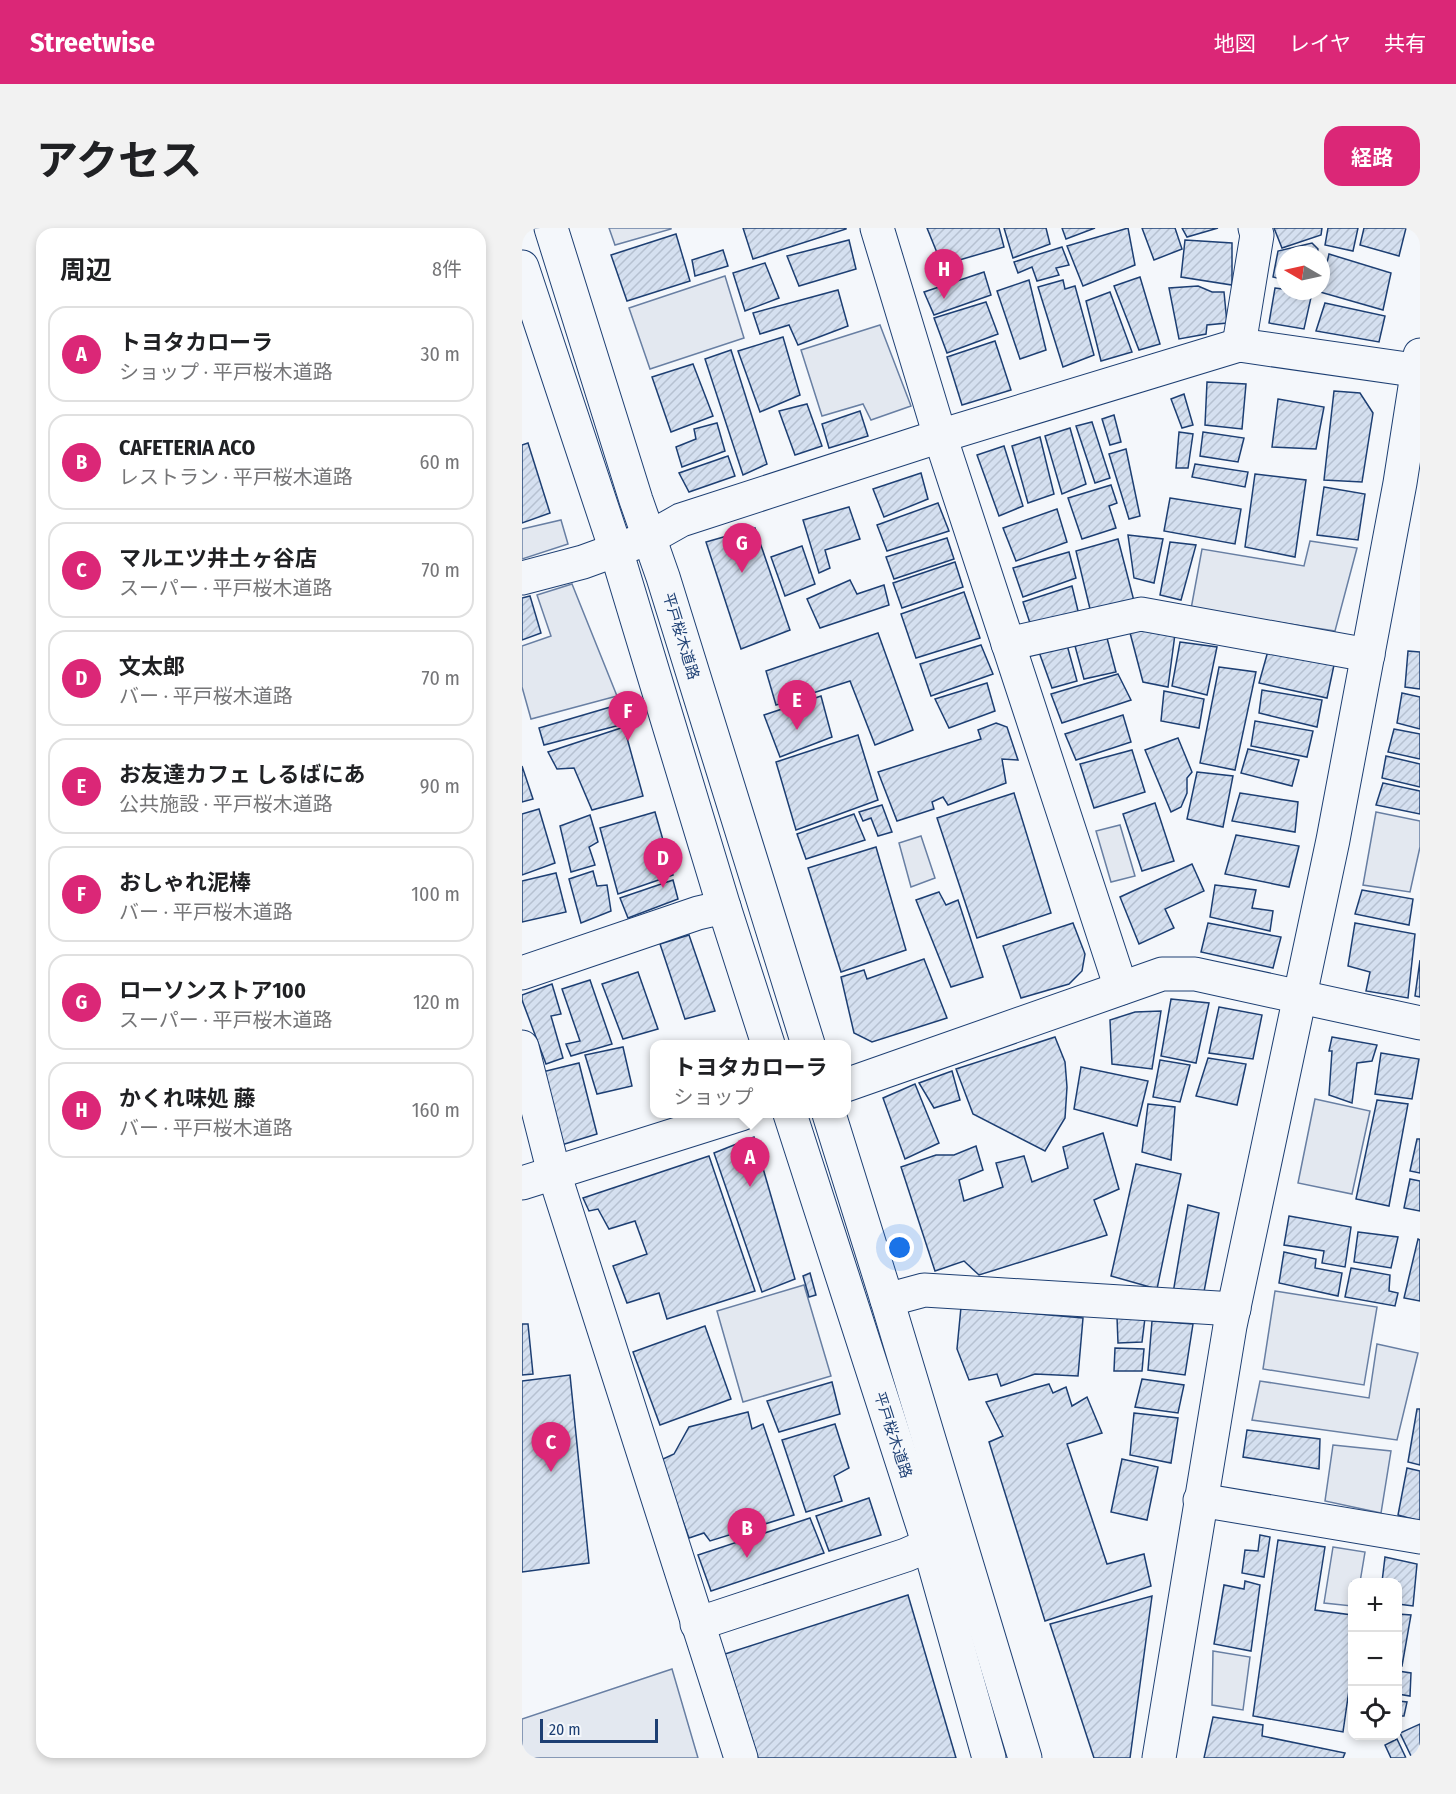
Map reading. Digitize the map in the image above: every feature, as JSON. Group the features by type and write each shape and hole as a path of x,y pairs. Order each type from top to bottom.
{"street":[{"name":"平戸桜木道路","path":"551,228 663,577 807,1040"},
{"path":"877,228 940,436 1121,988"},
{"path":"1239,345 1257,235 1255,228"},
{"path":"522,267 616,550 767,1040"},
{"path":"522,578 583,562 649,538 681,520 940,436 1239,345 1419,366 1368,655 1301,997 1234,1309 1200,1500 1159,1758"},
{"path":"1008,644 1141,614 1368,655"},
{"path":"522,973 698,913 724,907"},
{"path":"851,1083 1162,974 1195,974 1420,1023"},
{"path":"522,1047 554,1173 741,1758"},
{"path":"522,1183 725,1118"},
{"name":"平戸桜木道路","path":"792,1118 929,1545 989,1758"},
{"path":"831,1118 1025,1758"},
{"path":"887,1300 924,1290 1234,1309"},
{"path":"1200,1500 1420,1537"},
{"path":"697,1624 906,1556 929,1545"}],"shaded area":[{"path":"609,228 671,228 671,229 615,245"},
{"path":"725,276 744,338 650,369 629,308"},
{"path":"880,325 911,406 871,420 863,404 822,416 801,350"},
{"path":"561,520 568,544 522,559 522,529"},
{"path":"1310,541 1357,548 1335,631 1191,609 1202,549 1304,566"},
{"path":"572,584 617,696 531,719 522,687 522,646 551,636 537,595"},
{"path":"1376,812 1420,821 1420,847 1410,892 1363,885"},
{"path":"1120,825 1135,876 1111,882 1096,831"},
{"path":"921,836 935,878 911,887 899,843"},
{"path":"1315,1099 1370,1111 1352,1194 1298,1183"},
{"path":"804,1285 831,1376 743,1402 717,1311"},
{"path":"1275,1291 1377,1307 1364,1385 1263,1369"},
{"path":"1377,1344 1418,1353 1397,1440 1252,1420 1260,1381 1369,1398"},
{"path":"1333,1445 1391,1451 1381,1513 1325,1501"},
{"path":"1333,1547 1365,1552 1361,1578 1348,1578 1348,1606 1324,1603"},
{"path":"1213,1651 1250,1657 1243,1710 1212,1705"},
{"path":"672,1669 698,1758 522,1758 522,1719"}],"building":[{"path":"743,228 846,228 846,229 753,259"},
{"path":"927,228 999,228 1004,247 942,265"},
{"path":"1004,228 1046,228 1050,244 1013,258"},
{"path":"1062,228 1095,228 1066,239"},
{"path":"1128,228 1135,265 1083,286 1067,246"},
{"path":"1142,228 1175,228 1182,249 1154,260"},
{"path":"1182,228 1218,228 1187,237"},
{"path":"1274,228 1322,228 1321,235 1288,246 1281,246"},
{"path":"1328,228 1358,228 1353,251 1325,245"},
{"path":"1364,228 1406,228 1399,256 1360,245"},
{"path":"676,234 690,281 627,301 611,255"},
{"path":"849,240 856,269 799,286 787,256"},
{"path":"1185,240 1232,243 1232,285 1181,277"},
{"path":"1312,243 1315,246 1299,246"},
{"path":"1062,247 1069,265 1056,268 1059,275 1037,281 1032,267 1018,273 1014,262"},
{"path":"723,250 728,266 695,276 692,260"},
{"path":"1330,254 1391,273 1383,310 1330,295"},
{"path":"1276,261 1276,278 1273,277"},
{"path":"765,263 779,298 745,311 733,273"},
{"path":"984,272 991,295 934,315 924,292"},
{"path":"1140,277 1160,344 1139,350 1114,286"},
{"path":"1029,280 1046,350 1020,359 997,291"},
{"path":"1063,280 1065,289 1075,286 1094,355 1063,367 1038,287"},
{"path":"1198,286 1212,292 1224,292 1227,323 1207,325 1206,334 1179,339 1169,288"},
{"path":"1275,288 1276,300 1310,300 1304,329 1269,323"},
{"path":"838,290 848,326 798,345 789,325 760,334 753,313"},
{"path":"1110,292 1132,352 1101,361 1086,301"},
{"path":"986,302 998,334 947,353 934,318"},
{"path":"1325,303 1385,316 1379,342 1316,331"},
{"path":"783,337 800,395 760,412 738,351"},
{"path":"995,341 1011,390 962,405 947,357"},
{"path":"731,350 767,464 743,475 705,359"},
{"path":"693,364 713,416 671,432 652,377"},
{"path":"1207,382 1246,384 1242,429 1205,425"},
{"path":"1334,391 1360,393 1373,413 1362,482 1324,480"},
{"path":"1184,394 1193,425 1182,428 1171,399"},
{"path":"1278,399 1324,407 1316,449 1272,447"},
{"path":"807,404 822,446 795,455 779,411"},
{"path":"860,411 868,436 829,448 822,424"},
{"path":"1114,415 1121,442 1110,445 1102,419"},
{"path":"1092,422 1110,478 1095,483 1076,426"},
{"path":"717,423 725,451 682,467 676,447 696,439 694,429"},
{"path":"1070,428 1086,484 1062,494 1045,436"},
{"path":"1179,432 1193,434 1188,468 1176,468"},
{"path":"1203,432 1244,438 1238,462 1200,456"},
{"path":"1040,437 1054,494 1028,503 1012,446"},
{"path":"528,443 550,513 522,523 522,445"},
{"path":"1004,446 1023,506 999,516 977,455"},
{"path":"1126,449 1140,516 1129,519 1109,454"},
{"path":"728,456 735,476 689,492 679,473"},
{"path":"1195,464 1248,472 1245,487 1192,477"},
{"path":"921,473 928,499 884,517 873,489"},
{"path":"1255,474 1306,480 1295,557 1245,547"},
{"path":"1111,485 1117,503 1109,506 1116,528 1082,539 1068,498"},
{"path":"1324,487 1365,494 1358,540 1317,535"},
{"path":"1170,498 1241,509 1235,544 1164,531"},
{"path":"938,503 949,531 887,551 877,525"},
{"path":"849,507 860,539 825,550 830,568 819,573 803,520"},
{"path":"1057,509 1067,542 1016,561 1003,528"},
{"path":"755,528 790,630 741,649 706,542"},
{"path":"1128,535 1163,539 1154,583 1134,578"},
{"path":"947,538 954,559 894,579 886,557"},
{"path":"1118,539 1134,601 1091,613 1076,551"},
{"path":"1170,542 1196,545 1181,600 1160,595"},
{"path":"802,546 815,584 785,596 771,557"},
{"path":"1069,552 1076,578 1023,597 1013,568"},
{"path":"955,562 963,587 902,608 893,583"},
{"path":"850,580 857,594 884,585 889,605 820,628 807,599"},
{"path":"1072,586 1079,615 1031,626 1023,602"},
{"path":"964,592 980,638 916,658 901,614"},
{"path":"530,596 541,633 522,640 522,598"},
{"path":"1129,629 1175,634 1168,687 1143,682"},
{"path":"878,633 913,730 875,745 850,681 776,705 766,671"},
{"path":"1107,638 1116,672 1084,679 1075,646"},
{"path":"1180,642 1217,647 1207,695 1172,686"},
{"path":"981,645 993,674 931,696 920,664"},
{"path":"1067,645 1077,681 1052,688 1039,652"},
{"path":"1268,651 1334,665 1327,698 1259,683"},
{"path":"1408,651 1420,652 1420,689 1405,687"},
{"path":"1219,667 1256,672 1235,770 1200,763"},
{"path":"1118,674 1131,700 1062,723 1051,694"},
{"path":"987,683 995,711 949,728 935,699"},
{"path":"1262,690 1322,700 1317,727 1259,713"},
{"path":"1164,691 1204,699 1199,728 1161,721"},
{"path":"1402,693 1420,697 1420,729 1397,723"},
{"path":"821,696 832,737 780,757 764,715"},
{"path":"614,706 620,725 544,745 539,728"},
{"path":"1123,715 1131,742 1076,760 1065,734"},
{"path":"1255,721 1313,731 1307,757 1251,746"},
{"path":"996,723 1007,727 1018,760 1002,759 1006,783 948,805 943,797 932,802 934,809 897,821 878,772 981,739 978,730"},
{"path":"624,727 643,796 592,810 574,768 557,769 548,752"},
{"path":"1394,729 1420,734 1420,759 1388,752"},
{"path":"858,735 878,800 796,830 776,762"},
{"path":"1178,738 1192,772 1187,778 1187,793 1181,807 1171,812 1145,750"},
{"path":"1248,749 1299,760 1292,786 1241,773"},
{"path":"1132,750 1145,792 1094,808 1080,764"},
{"path":"1386,756 1420,764 1420,787 1382,778"},
{"path":"522,766 533,799 522,802"},
{"path":"1197,772 1233,776 1223,827 1187,819"},
{"path":"1383,783 1420,791 1420,814 1376,805"},
{"path":"1014,793 1051,913 977,938 937,818"},
{"path":"1240,793 1298,802 1295,832 1232,821"},
{"path":"1155,803 1174,861 1142,871 1123,814"},
{"path":"882,805 892,832 878,836 871,818 863,821 859,812"},
{"path":"539,809 555,863 522,875 522,814"},
{"path":"655,812 673,875 618,894 600,828"},
{"path":"854,814 865,840 806,859 797,834"},
{"path":"590,815 598,842 589,847 595,865 571,872 560,826"},
{"path":"1236,835 1299,846 1289,887 1225,874"},
{"path":"876,847 906,950 841,972 808,868"},
{"path":"1192,864 1204,891 1165,909 1174,928 1139,944 1120,897"},
{"path":"593,871 597,886 607,885 611,911 581,923 569,879"},
{"path":"556,873 566,912 522,922 522,881"},
{"path":"673,880 678,899 628,918 620,898"},
{"path":"1215,885 1256,890 1252,908 1273,911 1270,931 1210,917"},
{"path":"1362,890 1413,899 1409,925 1355,914"},
{"path":"939,892 946,905 958,900 983,977 951,987 916,900"},
{"path":"1073,923 1085,954 1082,971 1069,984 1021,998 1003,946"},
{"path":"1208,923 1281,937 1273,968 1201,952"},
{"path":"1355,923 1415,934 1408,998 1366,991 1370,972 1348,966"},
{"path":"689,935 715,1011 685,1019 660,944"},
{"path":"924,959 947,1018 872,1042 854,1033 841,977 864,970 867,979"},
{"path":"1420,960 1420,997 1415,996"},
{"path":"638,972 658,1029 623,1039 602,984"},
{"path":"590,980 612,1044 571,1056 566,1044 580,1041 562,989"},
{"path":"552,984 561,1014 551,1016 563,1058 546,1064 522,995"},
{"path":"1171,999 1209,1003 1196,1063 1161,1056"},
{"path":"1219,1007 1262,1015 1253,1059 1209,1053"},
{"path":"1161,1011 1152,1069 1112,1064 1110,1020 1135,1012"},
{"path":"1055,1037 1065,1062 1067,1087 1065,1118 1045,1151 973,1114 956,1069"},
{"path":"1332,1037 1377,1045 1372,1061 1357,1063 1352,1103 1329,1095 1332,1051 1329,1051"},
{"path":"623,1047 632,1086 597,1094 585,1055"},
{"path":"1381,1053 1419,1059 1412,1099 1375,1094"},
{"path":"1208,1058 1246,1064 1237,1105 1196,1096"},
{"path":"1160,1060 1190,1065 1180,1102 1153,1097"},
{"path":"579,1063 597,1134 555,1147 538,1073"},
{"path":"1081,1067 1148,1081 1137,1126 1074,1109"},
{"path":"952,1071 960,1100 934,1108 919,1083"},
{"path":"915,1084 939,1143 905,1159 883,1098"},
{"path":"1377,1100 1408,1104 1389,1206 1356,1199"},
{"path":"1148,1104 1175,1107 1171,1160 1142,1152"},
{"path":"1103,1133 1119,1189 1094,1200 1107,1235 979,1275 964,1261 935,1271 901,1167 936,1155 954,1155 976,1146 983,1170 959,1180 964,1201 1003,1187 996,1163 1024,1156 1032,1182 1068,1168 1063,1147"},
{"path":"754,1137 795,1279 762,1292 714,1153"},
{"path":"1417,1139 1420,1139 1420,1173 1410,1171"},
{"path":"709,1156 755,1291 667,1319 659,1293 627,1303 613,1266 647,1254 635,1221 609,1229 598,1209 589,1211 583,1198"},
{"path":"1136,1164 1181,1174 1157,1289 1111,1276"},
{"path":"1410,1179 1420,1181 1420,1211 1404,1208"},
{"path":"1188,1205 1219,1213 1203,1297 1173,1293"},
{"path":"1289,1216 1351,1227 1345,1267 1322,1263 1324,1251 1284,1245"},
{"path":"1358,1232 1398,1237 1391,1268 1354,1262"},
{"path":"1418,1239 1420,1240 1420,1301 1404,1298"},
{"path":"1284,1252 1316,1259 1315,1268 1342,1273 1338,1296 1279,1283"},
{"path":"1351,1268 1390,1275 1389,1291 1398,1293 1395,1306 1345,1297"},
{"path":"810,1273 816,1295 809,1297 803,1276"},
{"path":"961,1307 1083,1318 1078,1376 1035,1374 1001,1386 997,1374 969,1380 957,1349"},
{"path":"1117,1317 1145,1318 1142,1342 1118,1343"},
{"path":"1152,1321 1193,1324 1185,1375 1148,1370"},
{"path":"522,1324 528,1324 533,1374 522,1375"},
{"path":"705,1326 731,1399 660,1425 633,1352"},
{"path":"1115,1348 1144,1349 1142,1371 1114,1371"},
{"path":"570,1375 589,1563 522,1572 522,1381"},
{"path":"1142,1379 1184,1385 1178,1413 1135,1407"},
{"path":"832,1382 840,1414 779,1432 767,1401"},
{"path":"1049,1384 1053,1393 1066,1387 1072,1406 1087,1397 1102,1433 1067,1444 1107,1564 1144,1554 1151,1586 1045,1621 989,1442 1003,1436 986,1402"},
{"path":"1417,1409 1420,1409 1420,1465 1408,1462"},
{"path":"748,1412 752,1429 763,1424 794,1515 710,1541 704,1533 689,1538 661,1460 674,1454 689,1427"},
{"path":"1134,1413 1178,1418 1171,1463 1130,1455"},
{"path":"835,1424 849,1468 834,1476 842,1501 806,1512 782,1440"},
{"path":"1247,1430 1320,1439 1319,1469 1243,1457"},
{"path":"1122,1459 1158,1467 1147,1520 1111,1512"},
{"path":"1407,1468 1420,1471 1420,1521 1398,1515"},
{"path":"869,1498 881,1535 829,1551 816,1516"},
{"path":"810,1518 824,1553 711,1591 698,1555"},
{"path":"1260,1535 1270,1537 1264,1577 1242,1573 1245,1550 1258,1551"},
{"path":"1278,1540 1325,1547 1315,1610 1348,1614 1348,1697 1343,1732 1253,1716"},
{"path":"1385,1557 1417,1564 1413,1606 1402,1605 1402,1578 1382,1578"},
{"path":"1245,1581 1260,1585 1251,1651 1214,1644 1224,1585 1244,1589"},
{"path":"908,1595 956,1758 758,1758 725,1654"},
{"path":"1152,1596 1130,1758 1094,1758 1050,1624"},
{"path":"1402,1614 1411,1615 1402,1666"},
{"path":"1402,1672 1411,1673 1410,1696 1402,1695"},
{"path":"1402,1701 1407,1702 1404,1716 1402,1716"},
{"path":"1213,1717 1263,1725 1262,1736 1345,1753 1343,1758 1204,1758"},
{"path":"1420,1724 1420,1758 1412,1758 1402,1737 1402,1732"},
{"path":"1397,1740 1406,1758 1391,1758 1385,1745"}],"place":[{"name":"かくれ味処 藤","path":"944,299"},
{"name":"ローソンストア100","path":"742,573"},
{"name":"お友達カフェ しるばにあ","path":"797,730"},
{"name":"おしゃれ泥棒","path":"628,741"},
{"name":"文太郎","path":"663,888"},
{"name":"トヨタカローラ","path":"750,1187"},
{"name":"マルエツ井土ヶ谷店","path":"551,1472"},
{"name":"CAFETERIA ACO","path":"747,1558"}]}
